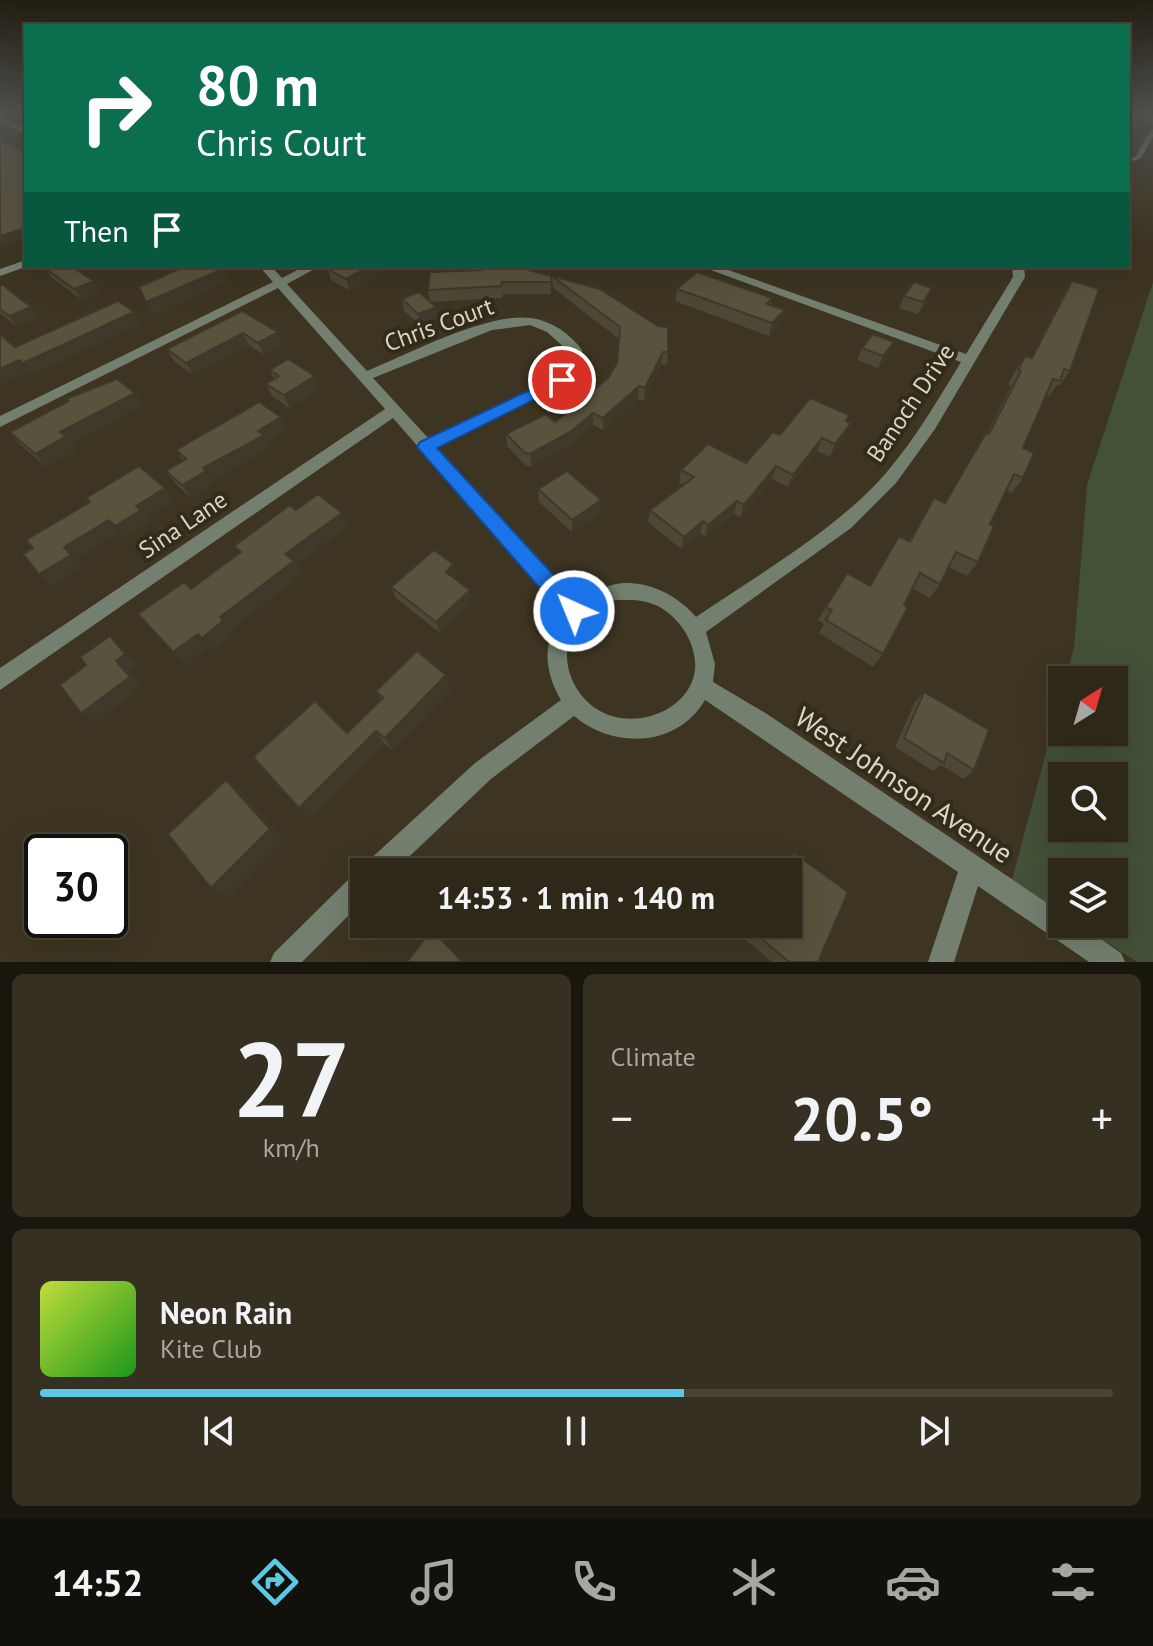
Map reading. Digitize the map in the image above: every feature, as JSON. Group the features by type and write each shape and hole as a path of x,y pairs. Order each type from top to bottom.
{"street":[{"path":"0,273 24,264"},
{"path":"267,268 574,611"},
{"path":"0,422 310,268"},
{"path":"712,268 969,360"},
{"name":"Banoch Drive","path":"695,629 845,523 890,479 930,425 1019,277 1018,268"},
{"name":"Chris Court","path":"364,377 503,323 539,323 563,335 575,350 574,365 562,380 426,447"},
{"name":"Sina Lane","path":"0,680 394,410"},
{"path":"614,592 637,592 660,598 680,611 695,629 703,647 705,667 701,686 693,702 680,715 664,724 645,729 606,725 588,716 574,703 559,676 556,648 565,622 574,611 592,599 614,592"},
{"name":"West Johnson Avenue","path":"701,686 759,722 1112,962"},
{"path":"390,858 483,771 574,703"},
{"path":"941,962 972,867"},
{"path":"283,962 350,896"}],"green space":[{"path":"1153,282 1153,962 1137,962 1100,938 1128,938 1128,858 1048,858 1048,904 1012,880 1048,745 1128,746 1128,666 1069,666 1074,648 1087,485"}],"building":[{"path":"0,157 24,157 24,229 0,236"},
{"path":"45,268 74,268 94,281 74,289"},
{"path":"181,268 223,269 146,302 139,287"},
{"path":"330,268 366,268 346,279"},
{"path":"527,268 551,276 551,282 502,282 501,286 428,290 430,272"},
{"path":"697,272 772,298 767,304 785,310 772,323 677,289"},
{"path":"552,276 600,289 658,326 668,327 668,352 663,352 645,388 639,386 603,418 593,413 570,432 530,454 525,453 506,434 546,414 555,422 608,378 617,363 620,327"},
{"path":"1072,281 1099,289 1070,371 1064,369 1060,381 1053,379 1023,448 1034,453 1023,478 1014,474 990,524 994,526 978,562 956,552 940,584 920,573 904,605 908,607 883,654 826,620 832,610 826,607 847,573 870,586 899,536 910,542 934,498 945,503 986,433 989,434 1021,371 1018,370 1025,356 1032,358"},
{"path":"914,282 932,288 923,302 904,296"},
{"path":"3,285 31,307 9,316 0,309 0,286"},
{"path":"419,292 436,307 418,314 402,299"},
{"path":"118,301 134,312 23,363 19,360 0,369 0,334 15,347"},
{"path":"242,311 278,332 258,343 243,333 186,363 167,349"},
{"path":"873,334 894,342 883,356 862,348"},
{"path":"288,359 315,376 284,395 266,384 279,376 270,370"},
{"path":"117,379 135,393 60,432 66,437 35,454 10,432 69,401 66,399"},
{"path":"810,398 849,415 846,421 851,423 835,444 822,438 793,475 776,466 744,505 737,501 708,525 703,521 684,537 650,510 694,477 681,470 708,444 746,463 773,432 780,435"},
{"path":"259,402 281,417 258,431 264,435 203,468 206,471 182,485 166,471 186,459 176,450"},
{"path":"139,466 165,488 136,506 141,510 115,526 109,520 64,547 71,555 39,574 23,554 33,548 26,540 90,502 86,498"},
{"path":"567,471 601,500 572,520 538,489"},
{"path":"318,494 342,513 285,554 294,561 220,617 223,621 202,638 198,634 173,652 138,614 184,582 191,589 241,552 234,546 290,505 296,510"},
{"path":"434,550 453,564 446,572 470,590 436,622 391,587"},
{"path":"110,636 125,654 116,661 130,677 81,713 60,685 86,665 80,657"},
{"path":"417,651 446,675 385,738 376,731 299,808 253,757 315,701 347,733 383,698 376,691"},
{"path":"924,692 989,730 974,770 947,753 944,763 904,738"},
{"path":"226,780 270,829 211,888 168,834"},
{"path":"802,859 848,892 818,962 789,962 761,938 802,938"},
{"path":"425,938 440,938 462,962 407,962"}],"route":[{"path":"562,380 426,447 574,611"}]}
